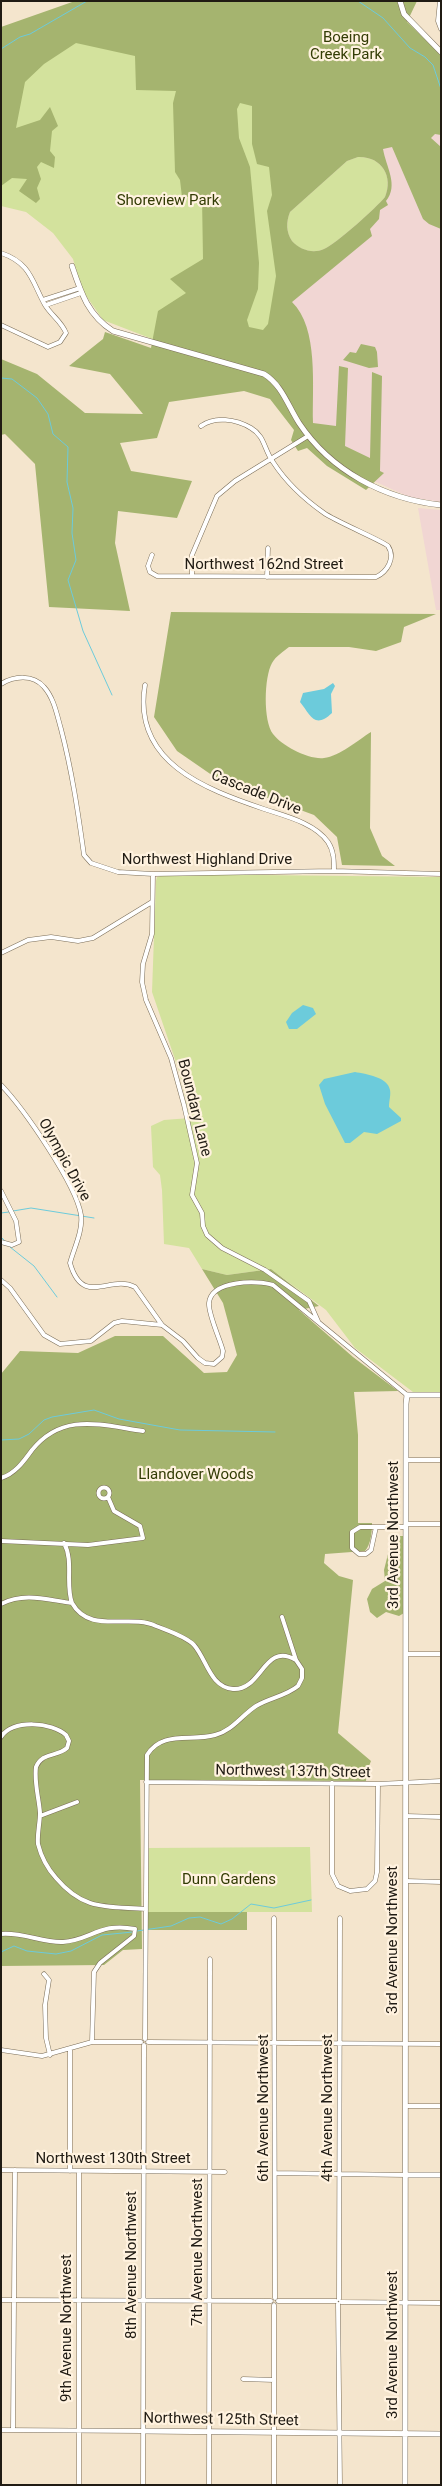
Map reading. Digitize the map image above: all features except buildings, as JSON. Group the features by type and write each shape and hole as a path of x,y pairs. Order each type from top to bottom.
{"street":[{"path":"400,1 404,14 441,52"},
{"path":"440,1 438,21 441,29"},
{"path":"1,254 14,259 33,277 46,306 66,333 60,342 48,347 1,325"},
{"path":"72,266 80,290 95,317 113,331 264,374 278,386 308,436 331,459 361,480 404,499 441,505"},
{"path":"43,300 80,290"},
{"path":"46,306 80,290"},
{"path":"201,426 208,421 220,419 245,425 262,437 271,460"},
{"path":"192,575 192,554 217,496 235,481 308,436"},
{"name":"Northwest 162nd Street","path":"152,555 148,566 152,574 376,577 384,574 390,562 387,546 382,541 344,526 324,513 287,481 271,460"},
{"path":"267,576 268,548"},
{"name":"Northwest Highland Drive","path":"1,684 16,677 30,678 43,686 54,705 73,773 84,855 91,863 118,872 153,874 334,871 441,874"},
{"name":"Cascade Drive","path":"145,685 143,707 147,730 157,748 174,765 204,786 289,817 317,831 328,841 332,849 334,871"},
{"name":"Boundary Lane","path":"153,874 152,934 144,964 142,982 146,1000 171,1058 184,1105 197,1163 192,1195 202,1213 203,1226 207,1235 222,1248 264,1270 309,1301 319,1323"},
{"path":"1,953 28,940 51,937 78,941 93,938 152,902"},
{"name":"Olympic Drive","path":"1,1085 42,1138 77,1201 81,1217 80,1231 70,1263 77,1281 85,1286 100,1288 130,1285 135,1287 162,1325 183,1341 205,1363 214,1364 222,1357 223,1351 209,1306 210,1300 220,1288 247,1281 261,1280 274,1284 309,1314"},
{"path":"1,1191 16,1221 19,1242 12,1245 1,1242"},
{"path":"1,1280 10,1288 44,1335 60,1344 91,1341 114,1323 122,1321 162,1325"},
{"name":"Boundary Lane","path":"309,1314 407,1395"},
{"path":"407,1395 441,1395"},
{"name":"3rd Avenue Northwest","path":"405,2485 407,1395"},
{"path":"1,1478 16,1469 47,1435 64,1426 86,1424 143,1431"},
{"path":"406,1460 441,1460"},
{"path":"1,1542 102,1544 143,1538 140,1526 114,1511 108,1497"},
{"path":"376,1527 370,1552 361,1554 354,1551 351,1540 352,1532 360,1527 441,1524"},
{"path":"64,1543 69,1556 69,1592 72,1603 78,1612 91,1620 149,1623 189,1642 196,1649 216,1681 227,1688 238,1689 248,1685 274,1657 286,1656 296,1660"},
{"path":"1,1604 26,1597 72,1603"},
{"name":"8th Avenue Northwest","path":"143,2485 147,1755 156,1744 168,1739 208,1737 226,1731 258,1705 298,1686 302,1673 282,1617"},
{"path":"406,1654 441,1654"},
{"path":"1,1737 11,1728 23,1725 55,1728 68,1736 68,1746 65,1750 45,1756 37,1763 36,1778 40,1816 38,1839 42,1857 51,1872 68,1892 93,1905 146,1911"},
{"name":"Northwest 137th Street","path":"146,1782 378,1784 441,1781"},
{"path":"332,1783 332,1874 336,1884 341,1888 357,1891 370,1887 376,1876 378,1784"},
{"path":"40,1816 47,1816 77,1802"},
{"path":"406,1816 441,1816"},
{"path":"406,1881 441,1882"},
{"name":"6th Avenue Northwest","path":"274,1918 276,2043 275,2300"},
{"name":"4th Avenue Northwest","path":"340,1918 338,2301 340,2485"},
{"path":"1,1934 26,1935 65,1942 101,1929 135,1931 98,1965 92,1976 92,2042"},
{"name":"7th Avenue Northwest","path":"210,1959 208,2432 210,2485"},
{"path":"44,1974 49,1980 45,2005 47,2042 50,2055"},
{"path":"1,2050 34,2056 50,2055 92,2042 441,2044"},
{"path":"70,2049 70,2171"},
{"path":"406,2106 441,2106"},
{"name":"Northwest 130th Street","path":"1,2170 225,2172"},
{"path":"13,2430 15,2170"},
{"name":"9th Avenue Northwest","path":"79,2171 79,2485"},
{"path":"275,2173 441,2175"},
{"path":"1,2300 275,2300 441,2303"},
{"path":"274,2485 275,2300"},
{"path":"243,2379 274,2380"},
{"name":"Northwest 125th Street","path":"1,2430 441,2434"}],"shaded area":[{"path":"278,91 441,93 441,502 409,497 376,482 367,481 323,448 276,326"},
{"path":"418,508 441,510 441,610 436,610"}],"green space":[{"name":"Boeing Creek Park","path":"75,1 417,1 407,22 441,55 441,135 435,134 431,138 441,147 441,229 423,219 392,147 383,149 392,182 390,195 386,201 388,205 380,210 379,219 370,229 372,236 292,302 301,313 307,327 310,342 313,376 313,423 336,426 339,366 348,368 345,446 370,458 372,372 382,376 380,471 384,473 366,490 327,466 307,448 298,451 291,440 294,430 270,399 244,391 169,402 157,438 120,443 131,471 192,481 177,518 118,511 115,543 130,611 49,607 35,464 5,434 1,435 1,359 37,374 85,413 143,414 110,374 69,366 103,339 105,332 151,348 158,311 186,293 170,279 203,259 202,197 182,197 180,180 175,172 173,103 176,91 136,90 135,56 76,43 44,64 25,82 16,128 40,120 50,107 58,126 52,131 50,151 55,157 54,168 41,162 37,167 41,179 37,188 40,199 36,203 19,191 27,179 12,178 1,186 1,27","holes":["240,103 252,106 252,144 257,164 269,167 272,195 267,211 276,276 268,324 263,330 249,327 247,320 258,289 259,263 250,167 239,138 237,109","358,157 373,160 384,169 388,182 385,197 374,209 330,246 315,251 299,247 292,241 288,231 287,223 290,212 347,161"]},
{"name":"Shoreview Park","path":"403,17 441,55 278,91 279,282 272,351 155,340 103,320 82,290 73,259 53,233 26,212 1,206 1,46"},
{"path":"358,157 373,160 384,169 388,182 385,197 374,209 330,246 315,251 298,247 290,238 288,231 287,223 290,212 347,161"},
{"path":"361,344 375,347 378,367 369,368 343,360 350,352 356,353"},
{"path":"171,612 436,614 404,627 401,642 376,651 349,647 289,647 274,660 267,678 266,710 270,728 277,739 296,751 311,757 330,757 371,732 370,828 382,856 395,866 342,865 337,837 314,815 219,780 177,751 154,717"},
{"path":"167,874 441,877 441,1392 413,1392 355,1348 326,1310 271,1269 227,1275 202,1269 189,1248 164,1244 162,1190 160,1175 153,1167 151,1126 164,1120 190,1118 179,1071 152,992 156,881 157,877"},
{"name":"Llandover Woods","path":"202,1269 227,1275 271,1269 319,1306 299,1310 353,1357 398,1391 354,1392 358,1435 358,1523 372,1523 371,1538 365,1551 325,1554 324,1563 339,1576 353,1580 338,1733 371,1761 366,1781 140,1780 142,1949 123,1950 104,1965 1,1966 1,1374 20,1351 78,1353 115,1336 163,1336 204,1373 227,1372 237,1355 223,1303"},
{"path":"396,1536 404,1536 404,1613 399,1616 386,1612 377,1618 370,1612 367,1599 372,1589 385,1581 384,1570 390,1546 394,1546"},
{"name":"Dunn Gardens","path":"310,1847 312,1912 148,1912 148,1848"},
{"path":"148,1912 247,1912 247,1930 148,1930"}],"water":[{"path":"333,683 335,686 331,694 332,713 321,720 313,718 300,702 303,693 324,689"},
{"path":"303,1005 313,1008 316,1014 297,1029 289,1029 286,1022 292,1013"},
{"path":"355,1072 376,1077 385,1082 390,1090 389,1107 401,1118 401,1121 377,1134 364,1132 350,1143 345,1143 325,1104 319,1085 324,1079"}],"waterway":[{"path":"1,49 87,1"},
{"path":"358,1 383,18 410,48 425,57 433,65 441,89"},
{"path":"1,378 12,379 37,398 48,414 53,434 68,447 67,482 73,508 72,533 76,560 68,580 83,631 112,695"},
{"path":"13,1211 31,1208 94,1218"},
{"path":"1,1213 9,1212"},
{"path":"1,1237 6,1242"},
{"path":"10,1247 34,1266 57,1297"},
{"path":"1,1440 19,1439 29,1434 44,1420 52,1417 94,1410 119,1419 180,1430 275,1432"},
{"path":"137,1931 171,1926 189,1918 200,1917 221,1924 232,1919 251,1904 274,1908 311,1900"},
{"path":"1,1952 14,1946 27,1951 56,1954 71,1951 102,1935 133,1932"}]}
